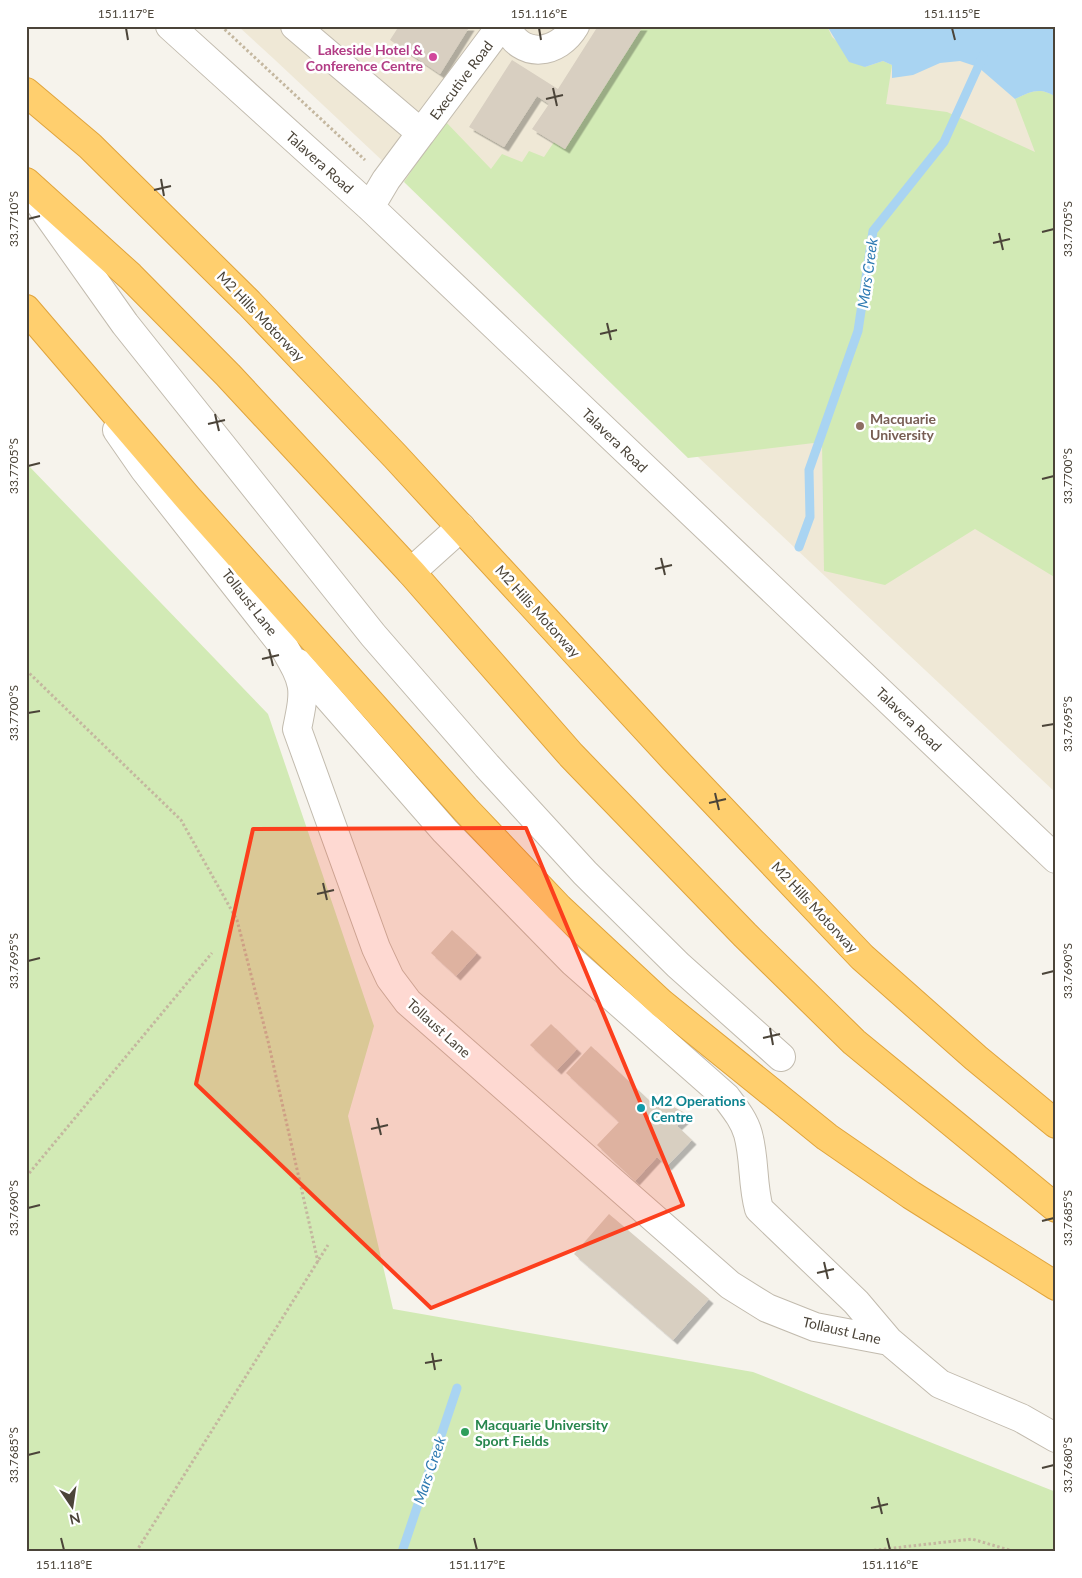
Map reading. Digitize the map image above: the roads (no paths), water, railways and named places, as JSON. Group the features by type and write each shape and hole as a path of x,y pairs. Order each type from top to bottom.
{"highway":[{"name":"M2 Hills Motorway","path":"26,92 90,146 249,303 462,527 674,759 862,957 976,1058 1056,1124"},
{"path":"26,184 130,276 221,368 412,572 571,755 758,948 854,1042 1056,1208"},
{"path":"26,309 187,498 465,809 559,908 654,996 827,1137 912,1195 1056,1286"}],"street":[{"name":"Talavera Road","path":"170,26 370,207 1056,859"},
{"name":"Executive Road","path":"295,26 421,133"},
{"name":"Executive Road","path":"370,207 386,180 501,26"},
{"name":"Executive Road","path":"506,26 517,42 539,50 562,44 575,26"},
{"path":"26,184 125,324 379,642 487,766 585,872 678,965 781,1057"},
{"name":"Tollaust Lane","path":"69,360 144,469 284,647 299,673 304,692 297,729 376,948 390,978 408,1002 730,1285 767,1308 815,1327 889,1341 940,1384 1021,1418 1056,1438"},
{"path":"412,572 462,527"},
{"path":"284,647 445,831 573,962 726,1097 742,1117 748,1135 755,1195 759,1209 856,1302 889,1341"}],"water":[{"path":"827,26 1056,26 1056,97 1045,92 1036,91 1015,99 978,67 960,61 940,63 913,75 892,78 892,65 883,61 865,67 849,62"}],"waterway":[{"name":"Mars Creek","path":"799,547 810,517 809,470 858,331 873,231 944,142 983,56"},
{"name":"Mars Creek","path":"402,1552 457,1388"}],"place":[{"name":"Lakeside Hotel & Conference Centre","path":"433,57"},
{"name":"Macquarie University","path":"860,426"},
{"name":"M2 Operations Centre","path":"641,1108"},
{"name":"Macquarie University Sport Fields","path":"465,1432"}]}
